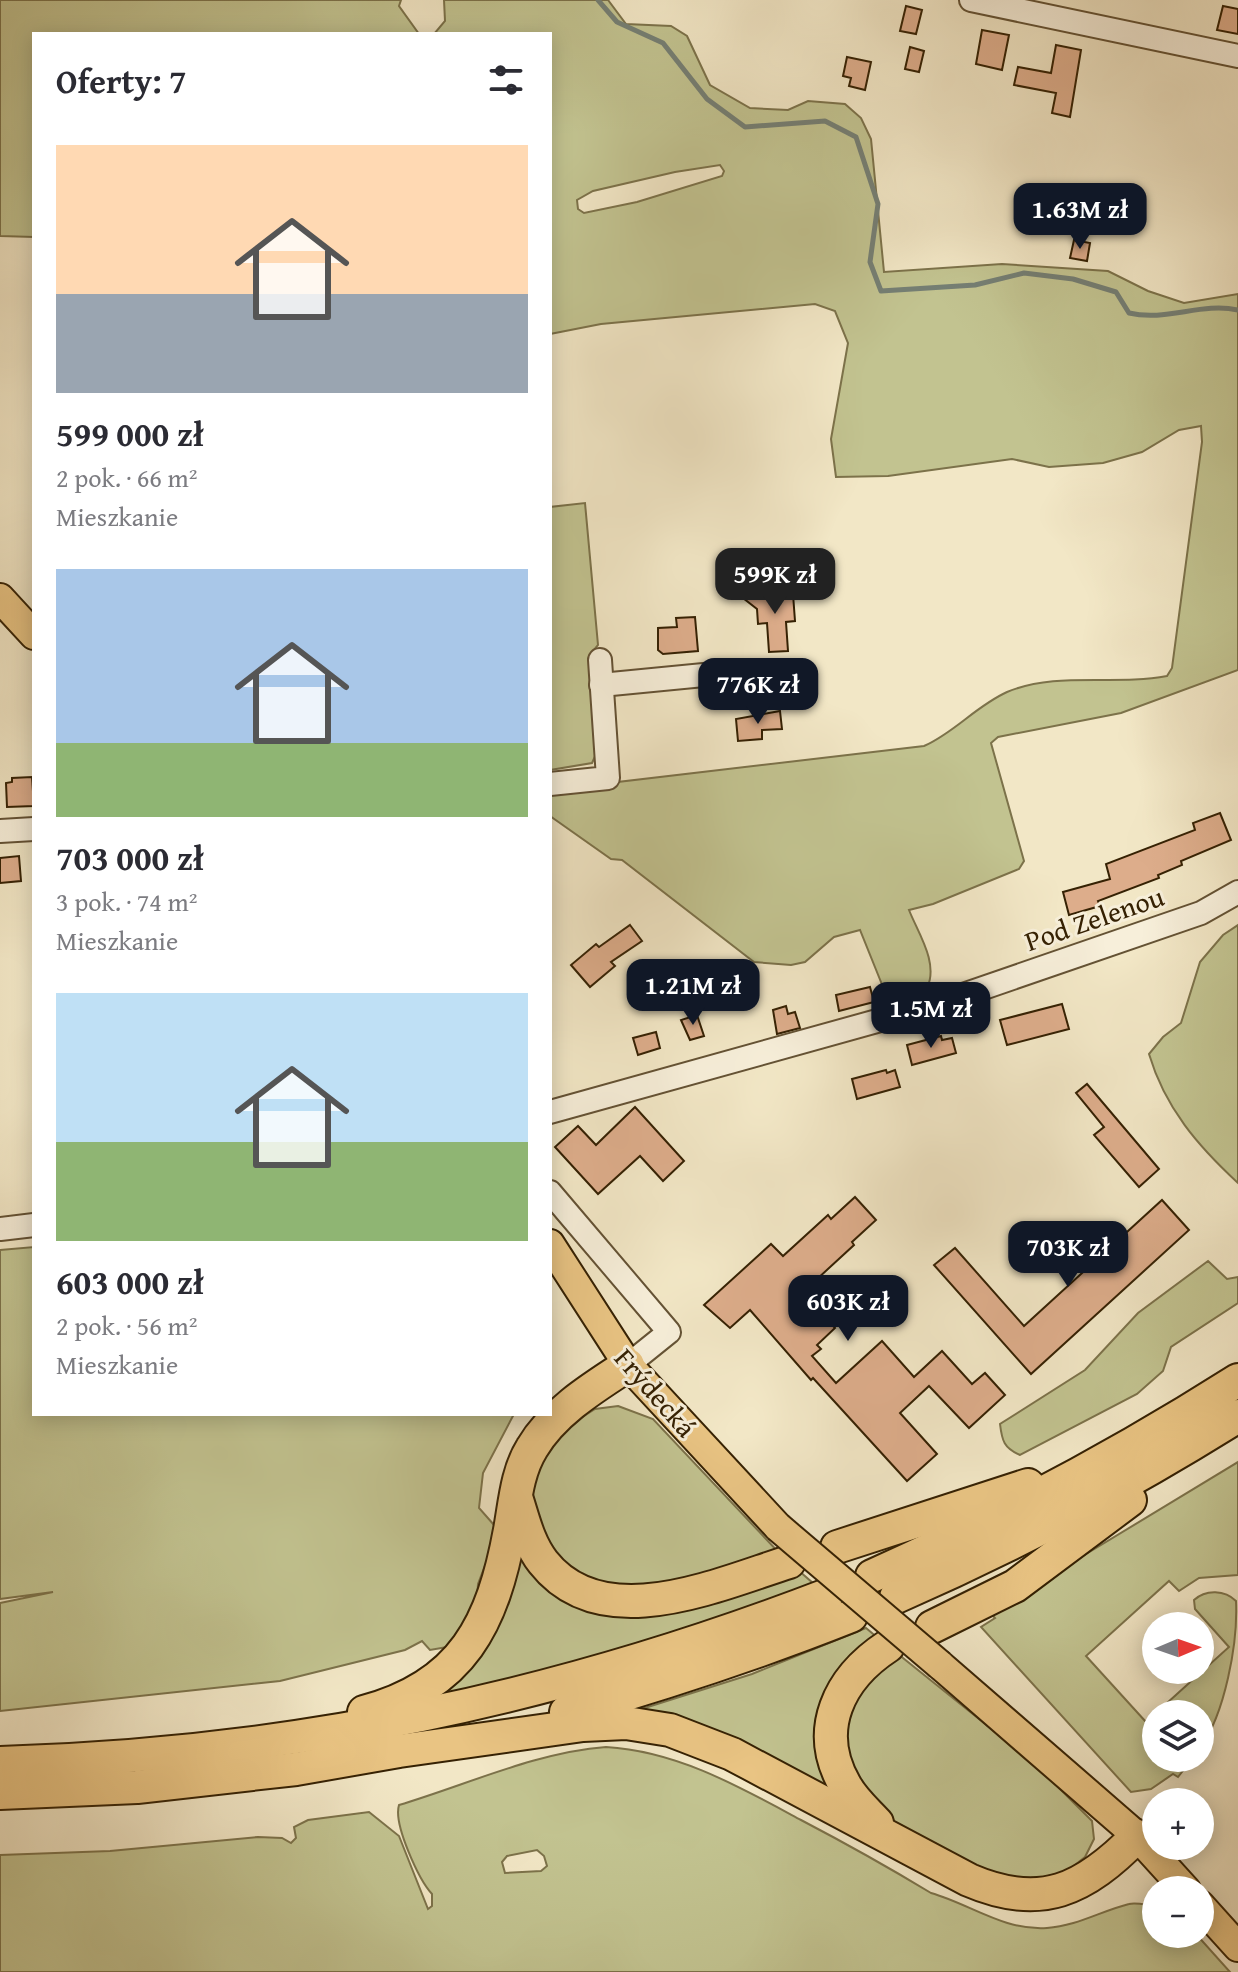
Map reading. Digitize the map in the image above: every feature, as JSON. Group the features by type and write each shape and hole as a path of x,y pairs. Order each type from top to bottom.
{"highway":[{"path":"229,1748 401,1700 453,1665 486,1618 499,1588 523,1464 541,1435 592,1388 628,1365"},
{"path":"1238,1380 1163,1428 996,1520 884,1587 985,1558 1079,1510 1238,1418"},
{"path":"932,1627 1015,1586 1238,1418"},
{"path":"837,1547 998,1496 1163,1428"},
{"path":"516,1497 531,1541 544,1562 560,1579 604,1599 669,1598 789,1562"},
{"path":"0,1763 150,1756 354,1730 538,1690 735,1630 827,1595"},
{"path":"399,1751 562,1714 667,1683 851,1616"},
{"path":"887,1835 843,1782 831,1742 834,1712 846,1684 865,1663 888,1646"},
{"path":"0,1793 137,1787 296,1769 399,1751 604,1723 648,1726 691,1737 732,1754 969,1880 1006,1893 1026,1896 1055,1892 1082,1881 1116,1858 1137,1836"}],"main road":[{"path":"0,598 32,633"},
{"name":"Frýdecká","path":"552,1247 628,1365 778,1527 1137,1836"},
{"path":"1137,1836 1173,1876"},
{"path":"1214,1920 1238,1947"}],"street":[{"path":"971,0 1238,56"},
{"path":"552,784 608,778 600,660"},
{"path":"601,685 714,674"},
{"path":"0,831 32,829"},
{"name":"Pod Zelenou","path":"552,1111 931,1006 1201,913 1238,892"},
{"path":"552,1194 669,1332 628,1365"},
{"path":"0,1229 32,1225"}],"green space":[{"path":"0,0 401,0 399,6 418,32 32,32 32,237 0,236"},
{"path":"444,0 608,0 626,24 671,26 687,36 710,85 750,108 788,110 808,101 845,104 861,118 871,139 884,272 1002,264 1108,271 1148,291 1184,303 1238,294 1238,670 1121,713 998,737 991,743 1024,861 1019,869 933,904 909,910 929,958 931,968 927,988 897,1000 883,987 860,930 834,937 805,962 791,965 754,962 622,860 611,859 552,817 552,790 924,746 996,698 1026,686 1066,680 1127,680 1167,676 1172,668 1202,442 1201,426 1179,430 1142,452 1103,463 1049,467 1012,459 888,476 836,477 831,439 848,343 835,311 815,304 601,324 552,334 552,32 436,32 445,21","holes":["720,165 724,171 722,176 637,202 584,213 578,209 577,200 593,191 675,172"]},
{"path":"585,503 598,645 589,656 597,752 592,763 552,770 552,507"},
{"path":"1238,925 1238,1183 1184,1125 1164,1092 1149,1054 1163,1037 1181,1023 1200,962 1223,935"},
{"path":"32,1247 32,1416 513,1416 483,1473 479,1508 494,1525 494,1542 478,1584 476,1613 447,1647 430,1650 422,1641 405,1650 280,1681 0,1711 0,1603 53,1592 0,1599 0,1250"},
{"path":"1208,1261 1227,1279 1238,1277 1238,1303 1171,1347 1163,1371 1137,1394 1020,1455 1007,1447 1000,1424 1085,1370 1138,1313"},
{"path":"618,1406 653,1419 782,1556 632,1594 568,1576 531,1522 529,1502 537,1463 570,1425 595,1409"},
{"path":"1238,1462 1238,1575 1199,1578 1179,1591 1169,1581 1086,1656 1142,1718 1142,1772 1182,1772 1178,1777 1173,1774 1152,1788 1131,1792 981,1627 995,1618 986,1608 1063,1568"},
{"path":"517,1546 563,1595 798,1570 814,1584 620,1648 423,1700"},
{"path":"1215,1592 1236,1601 1232,1657 1214,1722 1214,1700 1170,1700 1188,1684 1214,1684 1214,1661 1229,1647 1214,1630 1214,1612 1198,1612 1194,1600"},
{"path":"866,1628 879,1639 854,1657 841,1802 632,1712 752,1674"},
{"path":"893,1650 1034,1763 1092,1821 1094,1839 1085,1857 1066,1872 1030,1880 994,1876 881,1816 847,1772 841,1717"},
{"path":"606,1747 658,1755 683,1763 755,1795 931,1893 1016,1925 1058,1927 1129,1904 1142,1904 1142,1948 1209,1948 1230,1972 0,1972 0,1855 110,1851 258,1837 282,1838 291,1843 296,1838 294,1827 308,1820 369,1812 399,1836 428,1909 432,1906 432,1894 408,1851 400,1825 399,1805 554,1755","holes":["537,1850 544,1856 547,1866 541,1871 505,1873 502,1862 507,1856"]}],"building":[{"path":"906,6 922,10 916,34 900,31"},
{"path":"1223,6 1238,9 1238,34 1217,30"},
{"path":"982,30 1009,35 1002,70 976,64"},
{"path":"1056,45 1081,50 1070,117 1052,113 1056,93 1014,85 1018,67 1051,73"},
{"path":"910,47 924,51 919,72 905,69"},
{"path":"847,57 871,62 865,90 849,86 851,78 843,76"},
{"path":"1074,240 1090,243 1087,261 1070,258"},
{"path":"783,588 783,595 793,594 795,621 786,622 788,651 769,652 767,623 758,624 757,609 743,598 768,596 767,589"},
{"path":"695,617 698,651 663,654 658,650 658,628 677,627 676,618"},
{"path":"780,711 782,729 762,730 762,739 738,741 736,719"},
{"path":"32,777 32,806 7,807 6,783 12,782 12,778"},
{"path":"1220,813 1231,840 1181,861 1182,865 1158,875 1159,878 1098,901 1100,906 1069,915 1063,892 1110,879 1106,864 1195,830 1193,823"},
{"path":"19,856 21,881 0,883 0,858"},
{"path":"630,925 642,941 611,962 615,966 590,987 571,965 596,944 599,947"},
{"path":"712,962 718,980 700,986 694,969"},
{"path":"870,987 874,1002 839,1011 836,995"},
{"path":"1062,1004 1069,1029 1007,1045 1000,1020"},
{"path":"786,1006 788,1014 795,1012 800,1028 777,1034 773,1010"},
{"path":"697,1015 704,1036 690,1040 681,1020"},
{"path":"656,1032 660,1048 638,1055 633,1038"},
{"path":"941,1036 942,1040 952,1038 956,1053 912,1065 907,1045"},
{"path":"886,1070 887,1073 895,1070 900,1087 857,1099 852,1079"},
{"path":"1087,1084 1159,1169 1139,1187 1094,1135 1104,1127 1076,1093"},
{"path":"635,1107 684,1161 663,1181 640,1156 598,1194 555,1147 578,1126 596,1145"},
{"path":"855,1197 876,1220 803,1292 835,1328 817,1345 821,1349 812,1356 836,1383 882,1341 914,1377 942,1351 972,1384 985,1373 1005,1395 969,1428 929,1386 900,1413 937,1454 907,1481 813,1378 811,1380 750,1310 730,1328 704,1305 771,1244 783,1256 828,1215 831,1219"},
{"path":"1162,1200 1189,1230 1031,1374 934,1265 955,1248 1024,1326"}],"waterway":[{"path":"598,0 617,22 663,43 707,99 745,127 825,121 856,137 878,204 870,262 881,291 975,285 1024,273 1073,279 1116,292 1129,313 1156,315 1211,308 1238,310"}]}
